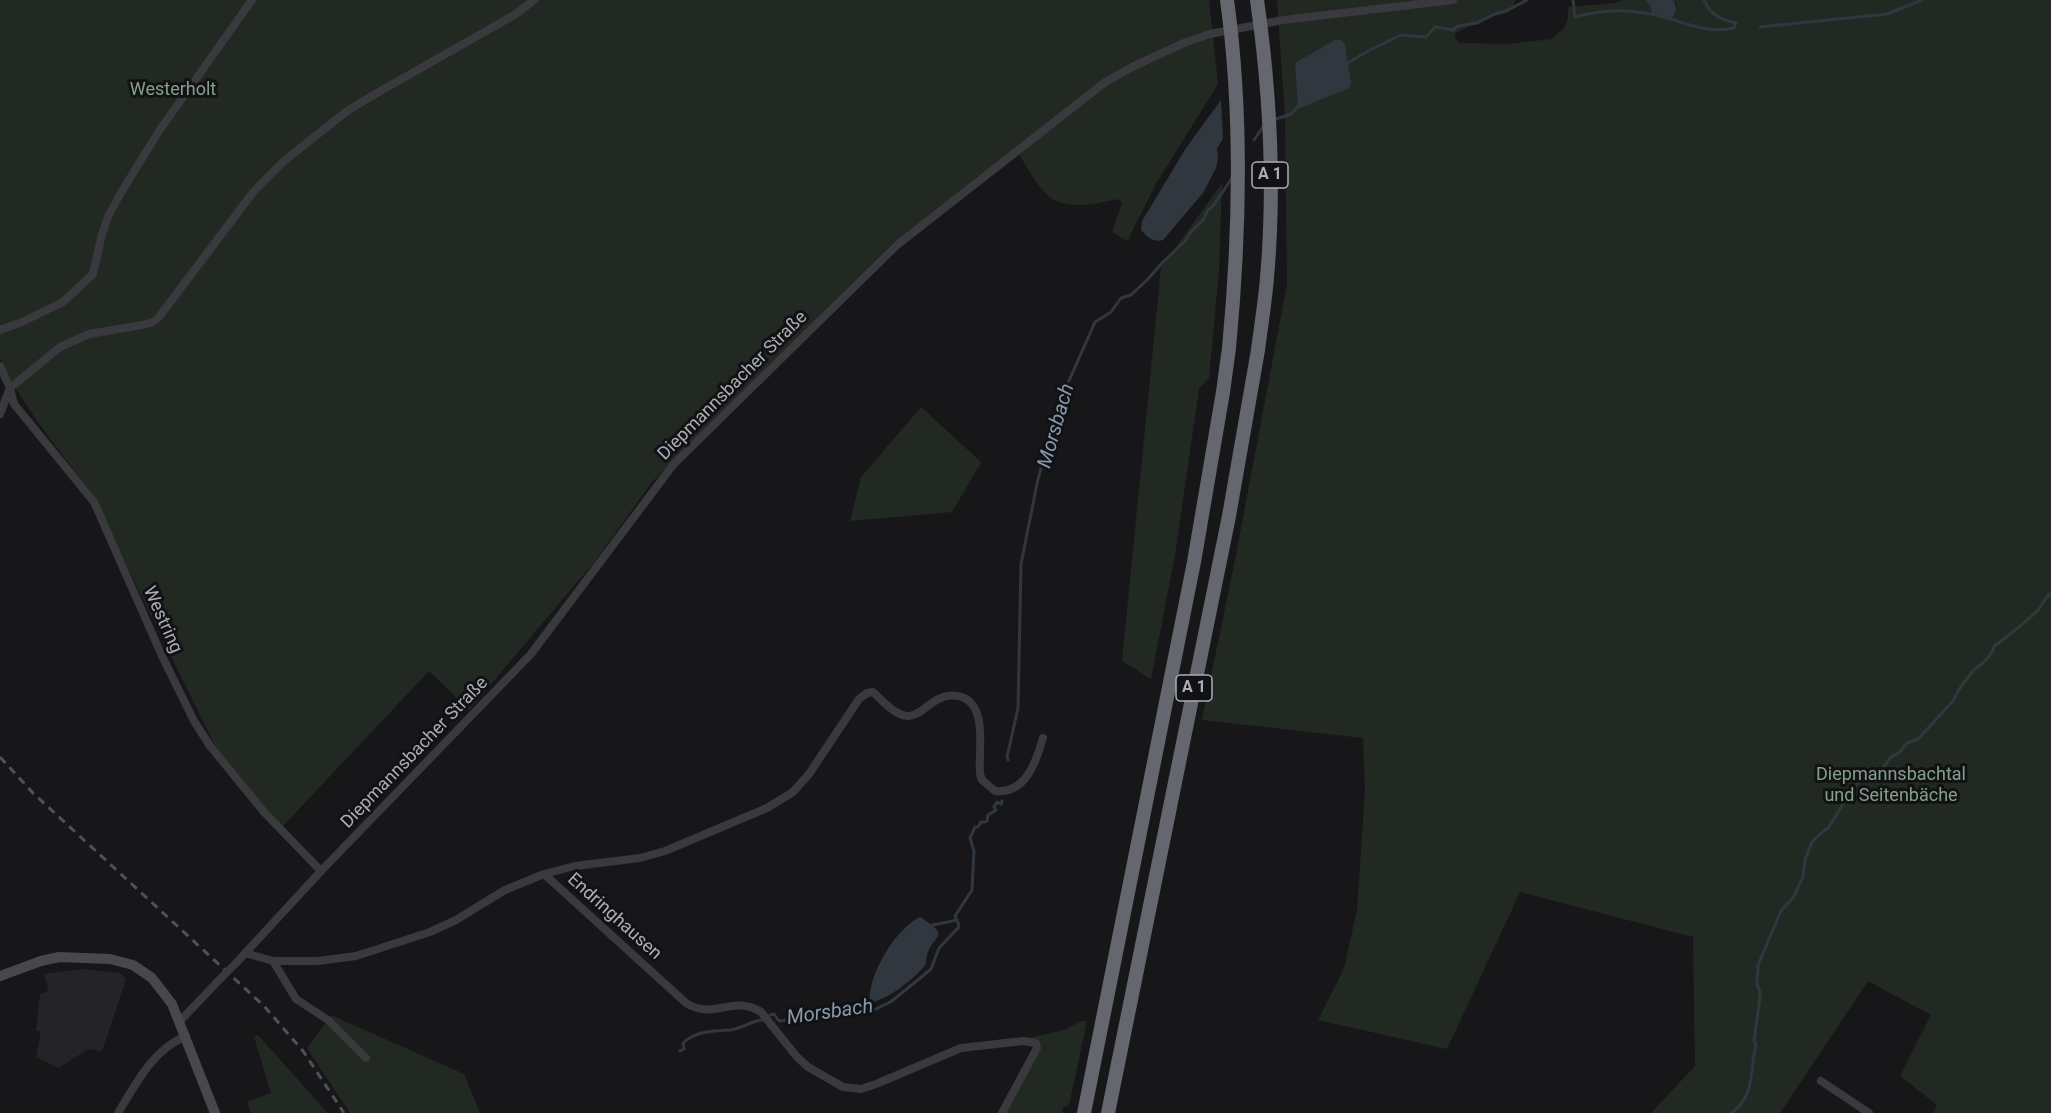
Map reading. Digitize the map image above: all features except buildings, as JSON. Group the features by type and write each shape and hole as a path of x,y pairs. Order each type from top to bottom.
{"highway":[{"name":"A 1","path":"1084,1113 1194,562 1222,403 1236,264 1239,155 1227,0"},
{"name":"A 1","path":"1108,1113 1227,526 1258,350 1267,277 1270,195 1265,64 1257,0"}],"street":[{"path":"0,330 63,302 93,274 102,234 119,196 166,122 252,0"},
{"path":"0,414 10,388 60,347 81,337 153,322 165,311 254,191 284,161 318,133 357,105 516,14 534,0"},
{"name":"Diepmannsbacher Straße","path":"180,1021 531,654 673,465 897,244 1084,97 1134,66 1184,43 1210,34 1283,20 1453,0"},
{"name":"Westring","path":"0,366 14,404 94,502 162,656 202,735 258,805 321,871"},
{"name":"Endringhausen","path":"544,874 575,866 657,854 767,808 801,784 855,704 867,693 873,693 896,712 905,716 915,715 946,696 956,696 970,702 976,711 979,723 980,774 982,780 995,791 1010,790 1025,779 1034,765 1042,738"},
{"path":"242,956 273,961 340,960 383,948 438,928 505,890 544,874"},
{"name":"Endringhausen","path":"544,874 686,1003 703,1011 745,1004 754,1008 761,1012 788,1047 803,1062 837,1085 861,1089 961,1048 1033,1041 1037,1048 1002,1113"},
{"path":"0,976 59,957 88,957 122,961 133,965 156,982 172,1004 215,1113"},
{"path":"273,961 296,999 328,1020 366,1058"},
{"path":"118,1113 155,1057 186,1036"},
{"path":"1821,1081 1869,1113"}],"shaded area":[{"path":"1646,0 1674,0 1676,8 1673,17 1670,19 1652,14"},
{"path":"1335,40 1341,40 1345,44 1351,83 1349,88 1298,109 1295,63"},
{"path":"1221,100 1223,139 1217,148 1216,168 1203,193 1163,240 1151,239 1141,230 1142,221 1186,148"},
{"path":"920,917 931,924 938,934 928,954 926,964 900,988 884,998 870,1002 873,979 885,954 902,931"},
{"path":"82,969 121,973 126,979 102,1051 88,1049 59,1068 36,1057 41,1031 36,1031 40,994 49,991 44,974"}],"green space":[{"name":"Westerholt","path":"0,0 1209,0 1218,84 1156,184 1127,241 1112,232 1122,204 1119,199 1082,205 1054,200 1038,185 1015,148 894,242 652,482 595,561 469,710 429,671 282,827 219,754 91,493 37,421 11,381 0,358"},
{"name":"Diepmannsbachtal und Seitenbäche","path":"1277,0 1518,0 1515,1 1511,10 1472,24 1455,34 1455,39 1460,43 1507,44 1552,39 1565,27 1568,7 1616,3 1622,0 1646,0 1651,12 1677,6 1674,0 2051,0 2051,1113 1933,1113 1937,1105 1900,1076 1931,1015 1868,981 1780,1113 1651,1113 1695,1066 1693,937 1520,892 1447,1049 1318,1020 1344,969 1357,910 1365,791 1363,738 1202,720 1287,284 1285,116","holes":["1341,40 1345,44 1348,63 1298,108 1295,63"]},
{"path":"1222,183 1219,270 1209,378 1199,389 1175,555 1151,679 1122,661 1161,268"},
{"path":"921,407 981,462 952,512 850,521 861,477"},
{"path":"331,1015 464,1074 480,1113 350,1113 307,1048"},
{"path":"1082,1021 1087,1021 1069,1105 1062,1108 1063,1113 1004,1113 1041,1048 1039,1040 1029,1038 1064,1030"},
{"path":"258,1035 327,1113 251,1113 247,1102 271,1093 254,1037"}],"waterway":[{"name":"Morsbach","path":"1346,64 1401,35 1426,37 1435,27 1453,30 1458,26 1477,23 1527,0"},
{"name":"Morsbach","path":"1573,0 1575,17 1600,12 1623,11 1659,16 1710,29 1734,28 1736,23"},
{"path":"1704,0 1717,16 1736,23"},
{"name":"Morsbach","path":"1760,27 1887,14 1922,0"},
{"name":"Morsbach","path":"1273,120 1291,114 1300,104"},
{"name":"Morsbach","path":"1254,140 1265,124"},
{"name":"Morsbach","path":"1008,760 1018,708 1021,564 1038,479 1060,401 1095,322 1111,312 1121,298 1131,295 1185,241 1204,219 1207,211 1214,205 1232,178"},
{"path":"1732,1113 1745,1098 1750,1082 1760,997 1757,982 1758,965 1781,911 1793,898 1803,877 1805,860 1812,842 1828,828 1854,787 1862,779 1882,769 1891,757 1900,752 1907,743 1918,739 1953,701 1965,682 1985,661 1995,645 2036,612 2051,593"},
{"name":"Morsbach","path":"770,1015 774,1014 779,1021 872,1011 892,1001 931,969 939,948 958,928 955,916 972,890 974,851 970,838 975,827 987,821 988,815 996,810 994,807 997,802 1001,804 1002,801"},
{"name":"Morsbach","path":"933,925 957,920"},
{"name":"Morsbach","path":"680,1051 684,1049 683,1043 693,1036 705,1032 734,1029 762,1020"}],"railway":[{"path":"0,757 33,793 264,1006 303,1051 344,1113"}]}
